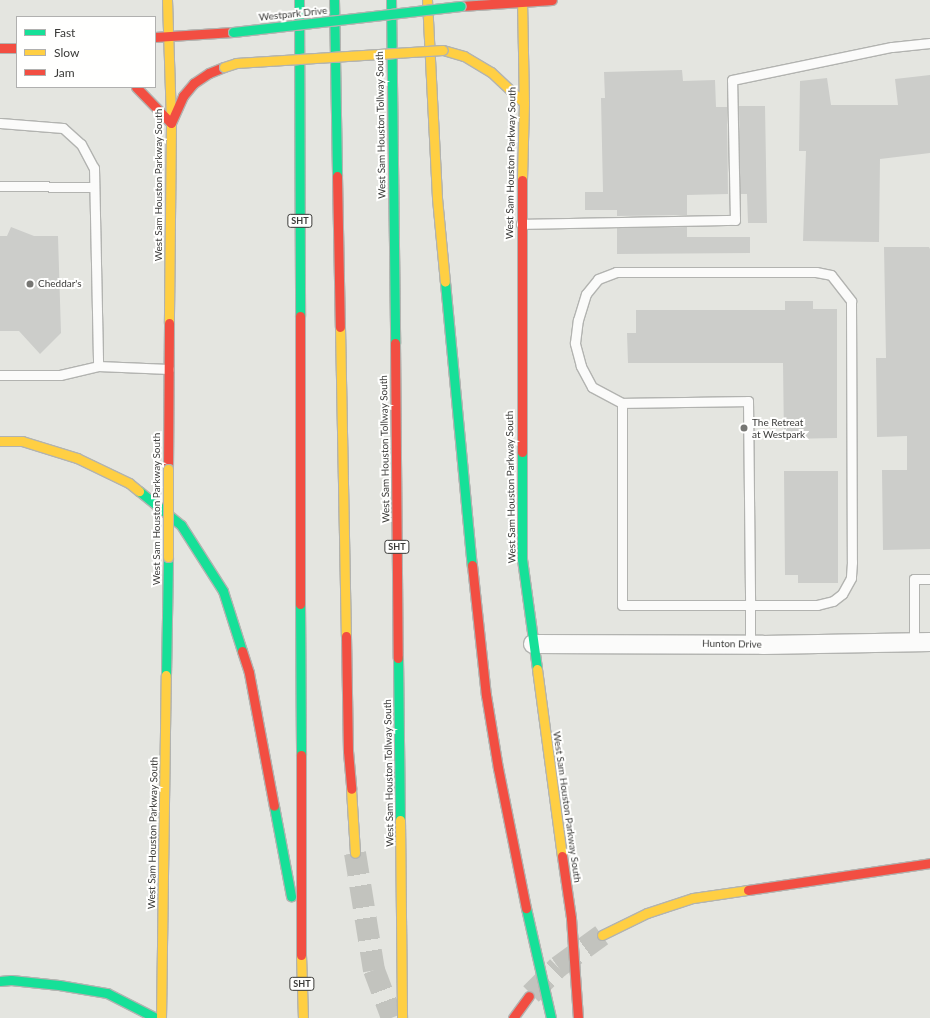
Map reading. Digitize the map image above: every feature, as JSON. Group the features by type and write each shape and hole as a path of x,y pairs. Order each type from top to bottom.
{"main road":[{"name":"West Sam Houston Parkway South","path":"161,1018 168,557 171,123 167,0"},
{"name":"SHT","path":"299,0 301,949 303,1018"},
{"path":"334,0 348,743 355,853"},
{"name":"West Sam Houston Tollway South","path":"391,0 402,1018"},
{"path":"427,0 437,198 466,514 486,695 498,768 525,905 551,1018"},
{"name":"Westpark Drive","path":"156,37 233,32 461,6 552,0"},
{"name":"West Sam Houston Parkway South","path":"522,1 524,103 521,224 522,559 571,918 578,1018"},
{"path":"0,48 16,48"},
{"path":"137,88 171,123 183,96 194,83 209,73 236,63 443,50 464,56 491,72 524,103"},
{"path":"0,441 22,441 77,458 129,483 181,525 223,591 249,673 301,949"},
{"path":"602,935 647,913 693,898 930,863"},
{"path":"0,972 11,980"},
{"path":"0,981 11,980 59,985 107,993 156,1018"},
{"path":"513,1018 529,996"}],"street":[{"name":"Hunton Drive","path":"533,644 922,642"}],"lane":[{"path":"521,224 735,220 732,80 892,47 930,43"},
{"path":"0,123 63,128 81,144 94,168 98,366"},
{"path":"0,186 94,187"},
{"path":"622,403 622,605 750,605 817,605 833,601 842,594 851,578 852,301 831,276 816,272 616,272 598,279 586,294 578,320 575,343 581,366 592,387 622,403 748,401 750,605 750,644"},
{"path":"0,375 60,375 98,366 169,369"},
{"path":"922,642 914,579 930,579"}],"building":[{"path":"682,70 683,81 715,80 716,107 727,107 728,194 687,195 687,215 617,216 617,210 585,210 585,192 603,192 601,98 605,98 604,72"},
{"path":"930,75 930,153 880,159 879,242 803,241 806,151 799,151 800,81 827,78 831,105 898,105 895,79"},
{"path":"739,106 765,106 767,223 748,223 747,194 740,194"},
{"name":"Cheddar's","path":"11,227 34,236 58,236 61,333 40,354 19,331 0,331 0,236 7,236"},
{"path":"687,227 687,237 750,237 750,253 617,254 617,228"},
{"path":"884,247 929,247 930,249 930,549 883,550 882,470 907,470 907,436 877,437 876,358 886,358"},
{"path":"785,301 813,301 813,309 837,309 837,438 784,439 783,363 628,363 627,333 636,333 636,310 785,310"},
{"path":"784,471 838,471 838,583 798,583 798,575 785,575"}],"tunnel":[{"path":"355,853 374,970 392,1018"},
{"path":"531,994 558,967 602,935"}],"traffic: fast":[{"path":"299,0 300,316"},
{"path":"334,0 337,176"},
{"path":"391,0 395,343"},
{"path":"233,32 461,6"},
{"path":"445,282 472,565"},
{"path":"522,452 522,559 537,669"},
{"path":"139,491 181,525 223,591 242,651"},
{"path":"166,675 168,557"},
{"path":"300,604 301,755"},
{"path":"398,658 400,820"},
{"path":"274,806 291,896"},
{"path":"526,908 551,1018"},
{"path":"0,981 11,980 59,985 107,993 156,1018"}],"traffic: slow":[{"path":"167,0 171,123 169,323"},
{"path":"427,0 437,198 445,282"},
{"path":"522,0 524,103 522,180"},
{"path":"443,50 464,56 491,72 524,103"},
{"path":"224,67 236,63 443,50"},
{"path":"340,327 346,636"},
{"path":"0,441 22,441 77,458 129,483 139,491"},
{"path":"168,469 168,557"},
{"path":"537,669 562,856"},
{"path":"161,1018 166,675"},
{"path":"351,789 355,853"},
{"path":"400,820 402,1018"},
{"path":"602,935 647,913 693,898 748,890"},
{"path":"301,955 303,1018"}],"traffic: jam":[{"path":"461,6 552,0"},
{"path":"156,37 233,32"},
{"path":"0,48 16,48"},
{"path":"137,88 171,123 183,96 194,83 209,73 224,67"},
{"path":"337,176 340,327"},
{"path":"522,180 522,452"},
{"path":"300,316 300,604"},
{"path":"168,469 169,323"},
{"path":"395,343 398,658"},
{"path":"472,565 486,695 498,768 526,908"},
{"path":"346,636 348,751 351,789"},
{"path":"242,651 249,673 274,806"},
{"path":"301,755 301,955"},
{"path":"562,856 571,918 578,1018"},
{"path":"748,890 930,863"},
{"path":"513,1018 529,996"}],"place":[{"name":"Cheddar's","path":"30,284"},
{"name":"The Retreat at Westpark","path":"744,428"}]}
